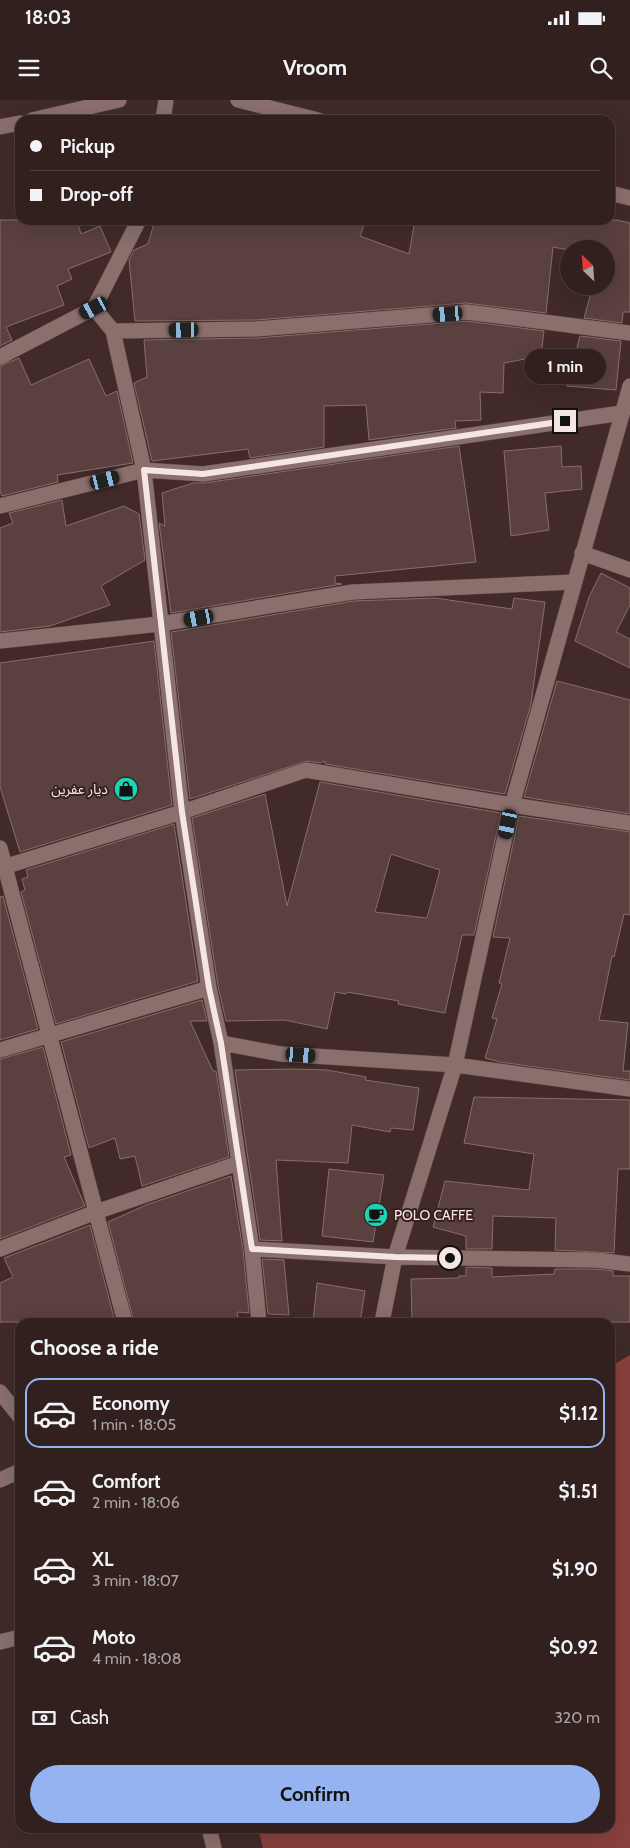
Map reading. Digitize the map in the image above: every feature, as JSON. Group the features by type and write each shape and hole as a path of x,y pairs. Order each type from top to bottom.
{"street":[{"path":"54,115 119,100"},
{"path":"164,115 166,100"},
{"path":"238,100 298,115"},
{"path":"0,127 15,124"},
{"path":"615,194 630,198"},
{"path":"0,357 94,308 136,225"},
{"path":"94,308 113,331 144,470 182,812 209,988 221,1043 252,1249 259,1318"},
{"path":"113,331 256,329 467,312 630,333"},
{"path":"383,1318 395,1257 455,1065 512,805 630,386"},
{"path":"0,506 144,470 203,474 622,413"},
{"path":"582,552 630,570"},
{"path":"0,641 160,624 352,592 574,582"},
{"path":"2,867 182,812 306,770 630,823"},
{"path":"0,848 2,867 49,1034 124,1318"},
{"path":"0,1050 209,988"},
{"path":"221,1043 281,1054 455,1065 630,1089"},
{"path":"0,1249 96,1212 239,1163"},
{"path":"252,1249 395,1257 596,1260 630,1264"},
{"path":"0,1392 15,1411"},
{"path":"0,1480 15,1473"},
{"path":"0,1642 15,1638"},
{"path":"210,1833 214,1848"}],"shaded area":[{"path":"630,1355 630,1848 263,1848 259,1833 615,1833 615,1364"}],"building":[{"path":"0,220 15,220 15,225 78,225 81,234 100,226 111,252 68,269 72,279 57,286 64,305 6,327 12,340 0,346"},
{"path":"615,220 617,220 630,223 630,312 623,312 622,323 584,318 590,295 615,295 615,240 560,240 560,248 553,247 546,313 466,303 256,320 135,321 129,260 134,250 148,244 154,225 364,225 360,236 409,254 414,225 615,225"},
{"path":"467,321 544,331 541,356 504,363 503,393 480,392 481,420 455,421 456,428 369,440 366,405 324,406 324,447 250,458 248,449 152,461 134,383 147,377 144,340 257,338"},
{"path":"580,336 621,341 616,390 567,386"},
{"path":"19,358 31,385 89,359 106,396 117,391 133,463 57,475 58,482 2,496 0,491 0,366"},
{"path":"459,446 476,562 335,576 335,583 342,584 171,613 159,523 165,526 162,493 193,483 204,483"},
{"path":"561,446 562,467 581,466 582,489 545,493 549,530 511,536 504,451"},
{"path":"62,500 66,526 124,506 139,514 145,560 101,586 110,605 50,626 0,632 0,528 13,523 9,513"},
{"path":"601,573 630,588 630,605 616,632 630,639 630,668 575,641 589,597"},
{"path":"435,598 512,609 514,598 545,602 531,704 505,794 325,764 325,761 320,763 307,761 190,799 171,632 354,601"},
{"path":"154,641 172,805 20,852 0,787 0,663"},
{"path":"557,681 630,700 630,814 524,797"},
{"path":"320,782 501,813 474,935 462,935 445,1013 398,1004 399,1001 347,992 346,994 335,992 327,1029 285,1020 226,1021 218,986 192,818 265,794 287,906","holes":["391,854 440,870 427,918 375,912"]},
{"path":"519,816 630,832 630,915 624,914 614,957 612,956 599,1020 628,1023 623,1071 630,1071 630,1080 500,1062 485,1058 497,1019 492,1018 502,984 499,983 510,938 493,937"},
{"path":"174,824 198,981 56,1024 21,892 25,890 22,879 28,877 26,870"},
{"path":"3,896 38,1029 0,1040 0,897"},
{"path":"202,1000 207,1021 190,1021 213,1071 216,1071 229,1157 142,1186 135,1156 120,1159 115,1138 89,1148 61,1042"},
{"path":"43,1047 71,1155 64,1157 85,1206 0,1239 0,1059"},
{"path":"235,1070 327,1070 366,1077 365,1080 419,1088 413,1130 391,1128 390,1132 352,1125 348,1163 276,1160 282,1241 260,1240"},
{"path":"474,1097 630,1100 630,1169 618,1169 614,1253 555,1250 556,1218 493,1216 492,1249 466,1249 466,1236 433,1227 445,1181 529,1190 534,1154 464,1143"},
{"path":"329,1169 384,1175 373,1242 322,1236"},
{"path":"231,1176 243,1250 249,1313 237,1312 238,1318 133,1318 108,1222 146,1205"},
{"path":"90,1225 114,1318 15,1318 15,1322 0,1322 0,1283 13,1277 4,1258"},
{"path":"262,1259 284,1260 289,1315 268,1314"},
{"path":"466,1267 492,1268 492,1277 554,1274 555,1269 613,1271 613,1276 630,1276 630,1322 615,1322 615,1318 412,1318 411,1279 459,1278 459,1276 466,1276"},
{"path":"317,1283 365,1291 361,1318 313,1318"}],"place":[{"name":"ديار عفرين","path":"126,789"},
{"name":"POLO CAFFE","path":"376,1215"}],"route":[{"path":"450,1258 252,1249 221,1043 209,988 182,812 144,470 203,474 565,421"}]}
